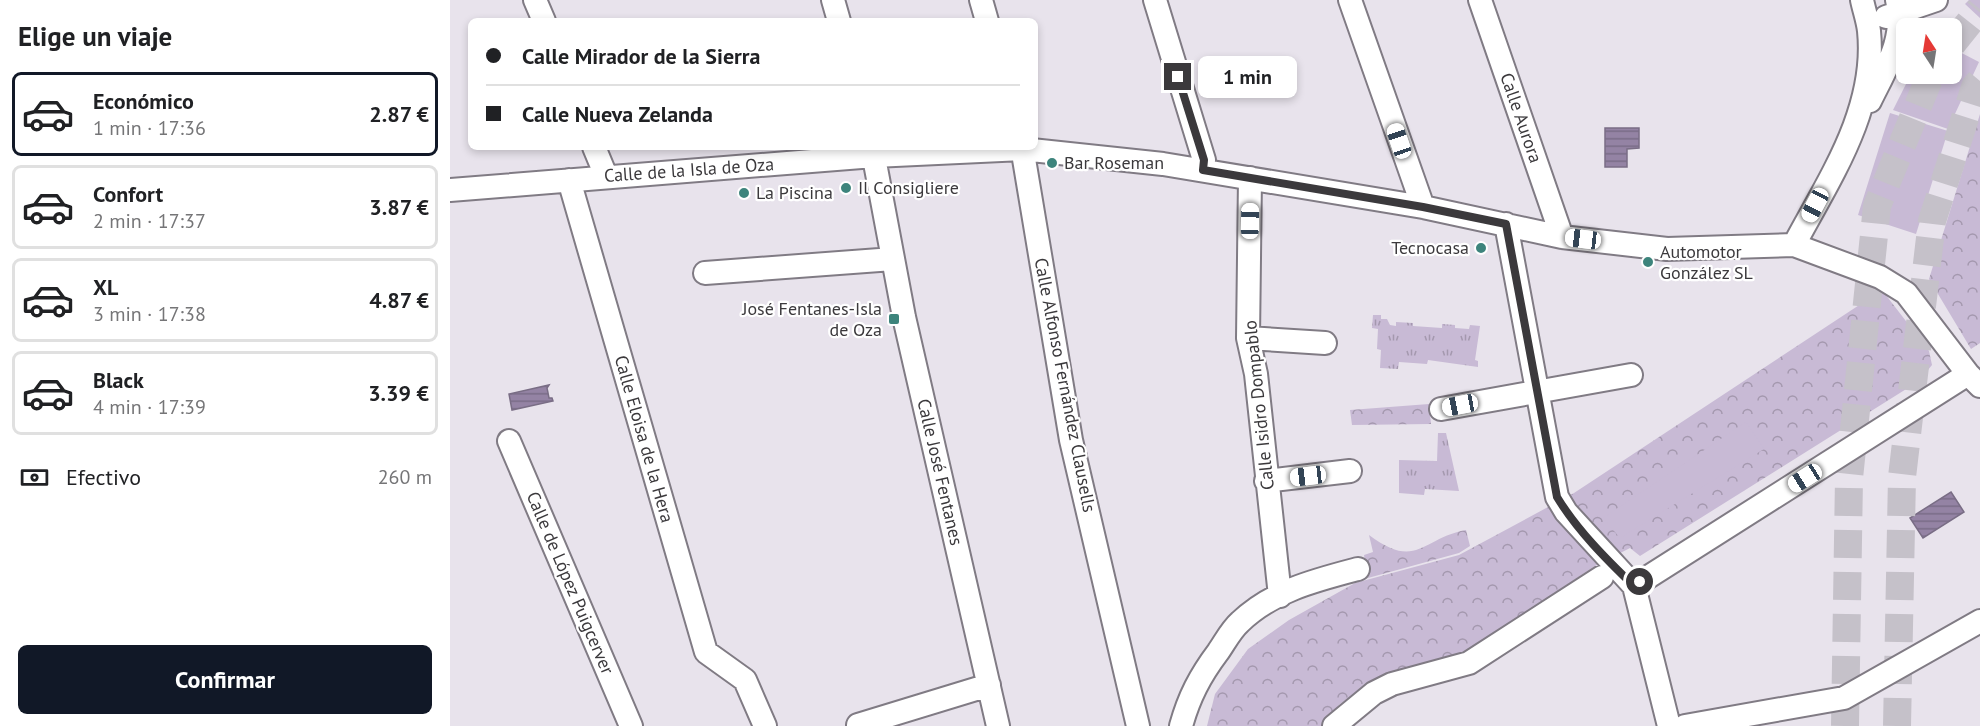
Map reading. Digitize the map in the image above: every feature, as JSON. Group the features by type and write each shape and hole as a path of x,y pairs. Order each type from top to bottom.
{"street":[{"path":"535,0 543,18"},
{"path":"833,0 838,18"},
{"path":"981,0 986,18"},
{"path":"1155,0 1204,160 1203,170"},
{"path":"1350,0 1423,207"},
{"name":"Calle Aurora","path":"1480,0 1562,237"},
{"path":"1853,134 1867,76 1869,32 1862,0"},
{"path":"1869,32 1881,18 1899,6 1936,0"},
{"path":"1794,245 1897,45 1899,6"},
{"path":"595,150 606,176"},
{"name":"Calle de la Isla de Oza","path":"450,190 873,152 948,150"},
{"name":"Calle Alfonso Fernández Clausells","path":"1022,150 1071,440 1138,726"},
{"name":"Calle de la Isla de Oza","path":"1038,150 1203,170 1423,207 1562,237 1667,249 1794,245 1880,277 1906,293 1974,380"},
{"name":"Calle José Fentanes","path":"873,152 893,259 998,726"},
{"name":"Calle Isidro Dompablo","path":"1250,178 1248,338 1256,374 1280,596"},
{"name":"Calle Eloisa de la Hera","path":"569,180 706,652 745,680 765,726"},
{"path":"1506,224 1557,497 1566,512 1634,586 1670,726"},
{"path":"705,273 893,259"},
{"path":"1248,338 1325,343"},
{"path":"1441,409 1631,375"},
{"path":"1634,586 1974,380"},
{"name":"Calle de López Puigcerver","path":"509,441 631,726"},
{"path":"1266,481 1350,471"},
{"path":"1181,726 1190,695 1202,672 1238,624 1256,608 1306,583 1358,569"},
{"path":"1334,726 1374,693 1392,684 1469,663 1602,578"},
{"path":"1684,726 1844,698 1980,621"},
{"path":"858,725 988,685"}],"green space":[{"path":"1969,0 1980,0 1980,18 1965,4"},
{"path":"1962,53 1979,62 1948,129 1893,110 1906,84 1962,84"},
{"path":"1890,113 1948,131 1916,234 1858,215"},
{"path":"1980,114 1980,343 1971,349 1929,279"},
{"path":"1882,290 1929,351 1932,365 1919,381 1640,556 1630,548 1595,566 1472,648 1446,659 1376,679 1340,704 1321,726 1207,726 1215,694 1248,649 1289,620 1355,583 1459,555 1574,493"},
{"path":"1373,315 1381,315 1381,319 1387,319 1390,325 1396,326 1396,322 1442,328 1442,324 1469,329 1470,325 1480,326 1475,360 1478,361 1478,367 1428,360 1427,364 1399,362 1398,369 1380,368 1381,350 1377,349 1378,329 1372,328"},
{"path":"1429,404 1431,424 1352,425 1350,410"},
{"path":"1746,422 1764,449 1620,538 1603,518"},
{"path":"1438,433 1446,433 1459,491 1425,489 1424,495 1399,493 1399,460 1437,461"},
{"path":"1466,530 1470,546 1459,553 1368,578 1364,555 1373,552 1369,535 1398,551 1409,551"}],"shaded area":[{"path":"1605,128 1639,128 1639,148 1627,149 1627,167 1605,167"},
{"path":"549,385 547,388 549,398 553,401 512,410 509,394"},
{"path":"1951,492 1964,512 1923,538 1910,518"}],"tunnel":[{"path":"1962,32 1980,9"},
{"path":"1897,726 1902,477 1932,221 1975,87 1980,81"},
{"path":"1845,726 1849,478 1877,206 1927,84"}],"place":[{"name":"Bar Roseman","path":"1052,163"},
{"name":"Il Consigliere","path":"846,188"},
{"name":"La Piscina","path":"744,193"},
{"name":"Tecnocasa","path":"1481,248"},
{"name":"Automotor González SL","path":"1648,262"},
{"name":"José Fentanes-Isla de Oza","path":"894,319"}],"route":[{"path":"1178,77 1204,160 1203,170 1423,207 1506,224 1557,497 1566,512 1613,566 1634,586 1640,582"}]}
